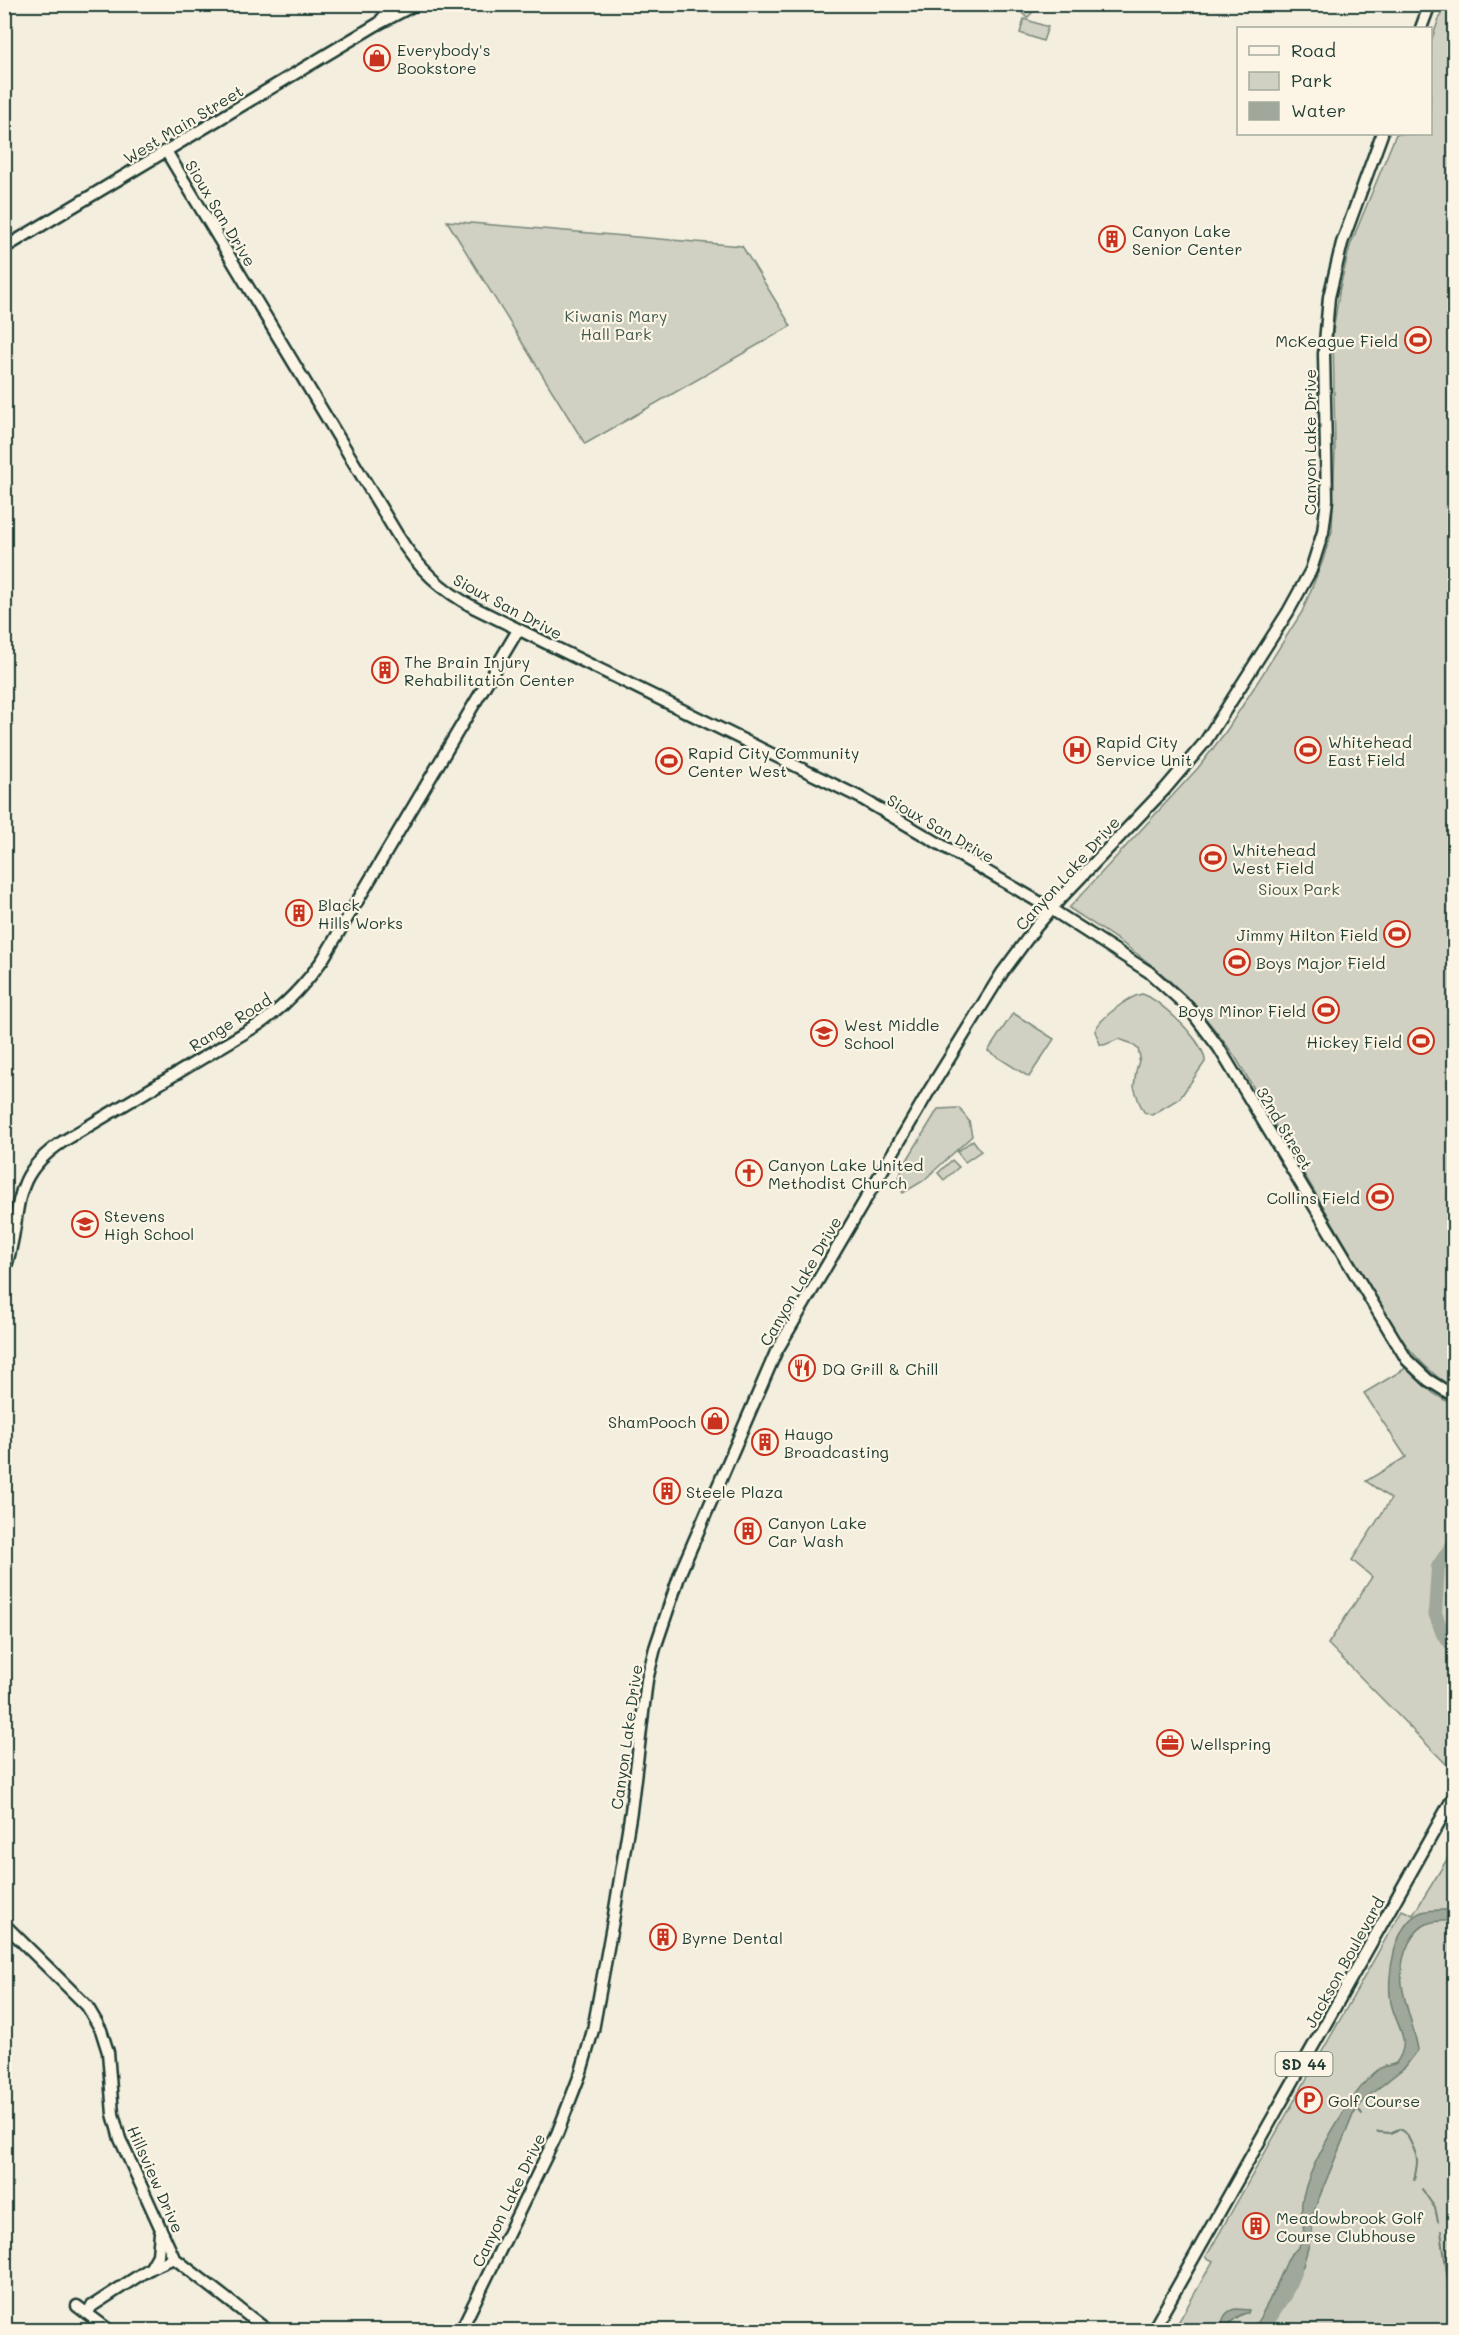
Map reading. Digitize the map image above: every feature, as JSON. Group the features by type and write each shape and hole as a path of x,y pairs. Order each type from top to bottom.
{"street":[{"path":"385,16 389,4"},
{"name":"West Main Street","path":"376,24 395,4"},
{"path":"1421,27 1430,4"},
{"name":"West Main Street","path":"4,248 376,24 415,5"},
{"name":"Canyon Lake Drive","path":"461,2331 557,2134 586,2055 627,1837 646,1680 659,1633 681,1571 776,1352 986,998 1020,948 1051,909 1165,789 1205,742 1288,612 1311,570 1323,532 1327,500 1324,361 1329,297 1342,243 1383,135"},
{"name":"Sioux San Drive","path":"166,151 415,562 431,580 451,594 518,630 858,797 1051,909"},
{"name":"Range Road","path":"4,1272 9,1260 19,1196 26,1178 43,1156 70,1137 261,1023 286,1004 306,982 323,959 518,630"},
{"name":"32nd Street","path":"1051,909 1149,972 1178,997 1197,1018 1225,1057 1398,1347 1407,1360 1428,1380 1455,1396"},
{"name":"Jackson Boulevard","path":"1153,2331 1455,1797"},
{"name":"Hillsview Drive","path":"4,1924 87,2006 101,2030 108,2052 113,2114 120,2139 174,2258 267,2331"},
{"path":"150,2270 158,2255 160,2244 156,2217"},
{"path":"87,2313 92,2306 174,2258"},
{"path":"77,2306 109,2331"}],"green space":[{"path":"1026,5 1040,5 1027,18 1020,11"},
{"name":"Sioux Park","path":"1444,5 1454,5 1454,1389 1423,1364 1398,1334 1236,1058 1213,1027 1179,990 1146,961 1069,908 1198,768 1227,730 1302,612 1332,531 1335,450 1333,332 1340,287 1350,246 1396,135 1432,135 1432,38"},
{"path":"1024,19 1048,27 1043,41 1020,33"},
{"name":"Kiwanis Mary Hall Park","path":"447,221 742,246 791,326 585,444"},
{"path":"1142,994 1160,1004 1181,1023 1198,1044 1205,1062 1180,1098 1152,1115 1144,1112 1134,1087 1140,1057 1138,1049 1119,1039 1104,1045 1100,1044 1095,1031 1102,1020 1115,1009"},
{"path":"1013,1013 1054,1039 1029,1077 988,1051"},
{"path":"959,1108 969,1121 972,1136 923,1181 903,1193 897,1183 904,1165 938,1109"},
{"path":"973,1140 981,1151 965,1162 957,1152"},
{"path":"952,1160 959,1167 944,1180 938,1173"},
{"path":"1406,1368 1433,1393 1454,1406 1454,1766 1452,1770 1328,1644 1372,1577 1352,1560 1391,1499 1366,1481 1406,1457 1364,1393"},
{"path":"1454,1848 1454,2330 1174,2330 1213,2261 1206,2257 1402,1910 1413,1915"}],"water":[{"path":"1454,1910 1454,1921 1433,1922 1422,1927 1413,1936 1404,1957 1402,1984 1418,2050 1405,2067 1366,2098 1353,2115 1315,2208 1311,2237 1303,2266 1272,2311 1264,2330 1252,2330 1268,2304 1289,2257 1299,2247 1303,2238 1302,2202 1312,2170 1321,2151 1344,2111 1368,2079 1381,2068 1396,2063 1401,2055 1402,2033 1393,2012 1390,1992 1391,1966 1399,1939 1412,1918 1422,1912"},
{"path":"1249,2310 1223,2330 1222,2323 1225,2316 1229,2311"}],"waterway":[{"path":"1454,1543 1438,1567 1435,1613 1443,1634 1454,1647"},
{"path":"1357,2107 1362,2115"},
{"path":"1378,2132 1390,2133 1399,2129 1406,2133 1417,2157 1414,2180"},
{"path":"1422,2189 1435,2208 1438,2221"},
{"path":"1441,2231 1454,2311"},
{"path":"1262,2330 1284,2296 1295,2270"}],"place":[{"name":"Everybody's Bookstore","path":"377,58"},
{"name":"Canyon Lake Senior Center","path":"1112,239"},
{"name":"McKeague Field","path":"1418,340"},
{"name":"The Brain Injury Rehabilitation Center","path":"385,670"},
{"name":"Rapid City Service Unit","path":"1077,750"},
{"name":"Whitehead East Field","path":"1308,750"},
{"name":"Rapid City Community Center West","path":"669,761"},
{"name":"Whitehead West Field","path":"1213,858"},
{"name":"Black Hills Works","path":"299,913"},
{"name":"Jimmy Hilton Field","path":"1397,934"},
{"name":"Boys Major Field","path":"1237,962"},
{"name":"Boys Minor Field","path":"1326,1010"},
{"name":"West Middle School","path":"824,1033"},
{"name":"Hickey Field","path":"1421,1041"},
{"name":"Canyon Lake United Methodist Church","path":"749,1173"},
{"name":"Collins Field","path":"1380,1197"},
{"name":"Stevens High School","path":"85,1224"},
{"name":"DQ Grill & Chill","path":"802,1368"},
{"name":"ShamPooch","path":"715,1421"},
{"name":"Haugo Broadcasting","path":"765,1442"},
{"name":"Steele Plaza","path":"667,1491"},
{"name":"Canyon Lake Car Wash","path":"748,1531"},
{"name":"Wellspring","path":"1170,1743"},
{"name":"Byrne Dental","path":"663,1937"},
{"name":"Golf Course","path":"1309,2100"},
{"name":"Meadowbrook Golf Course Clubhouse","path":"1256,2226"}]}
